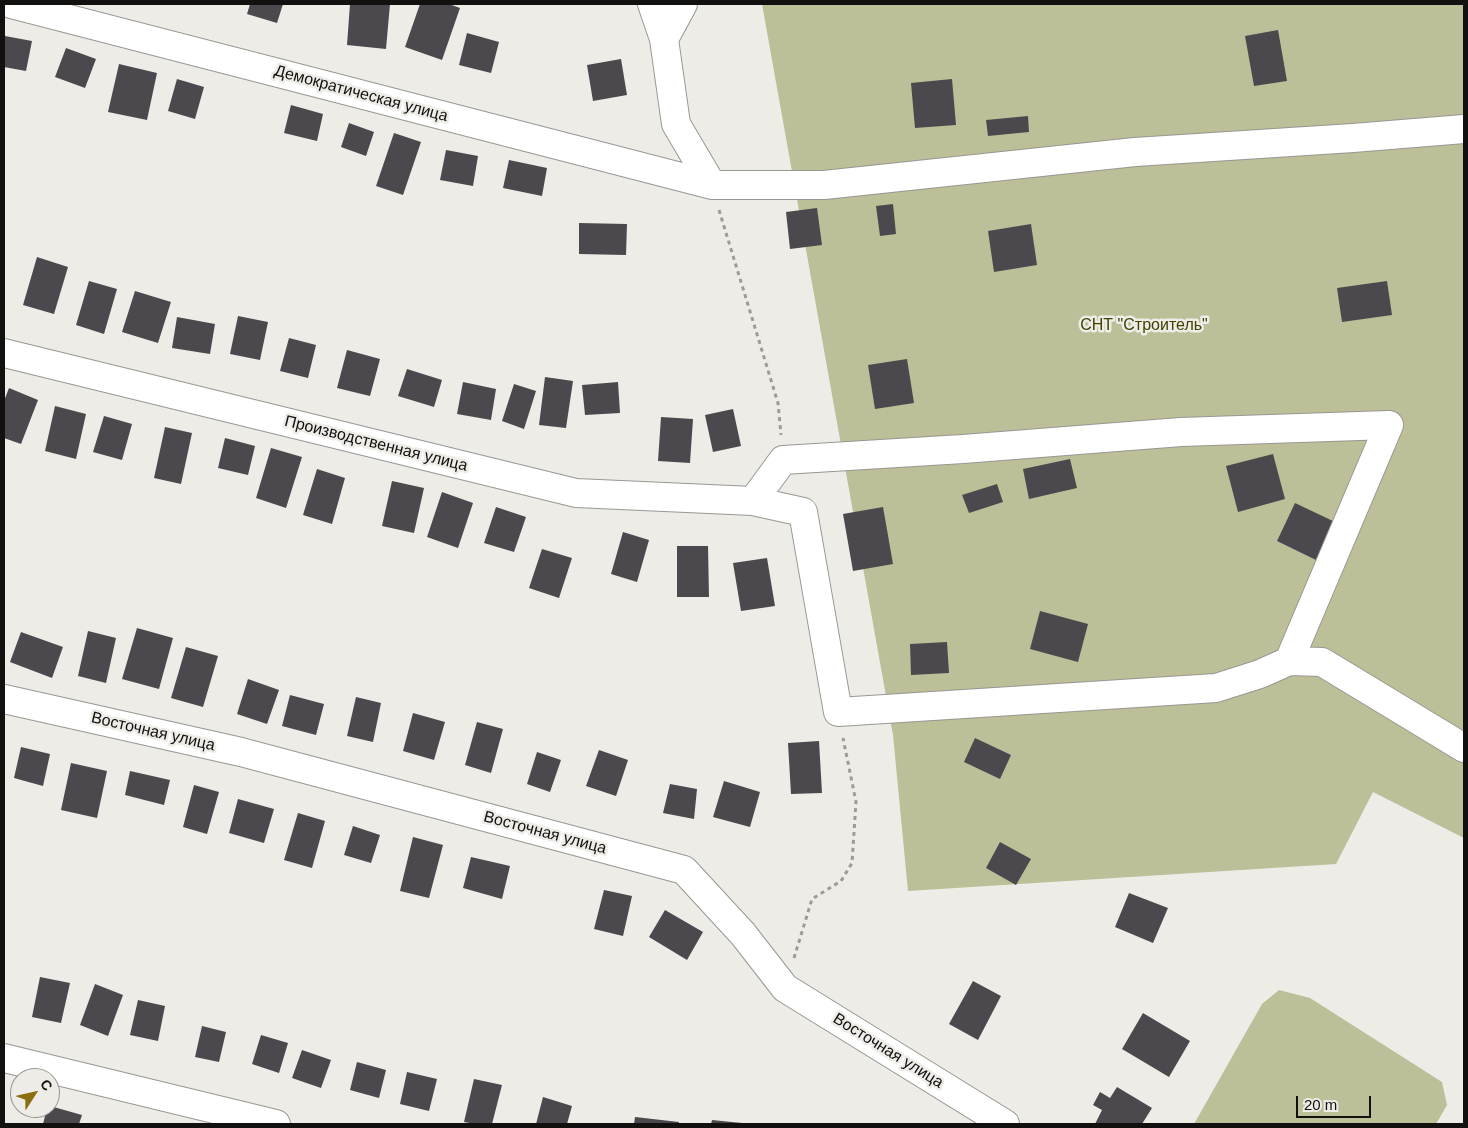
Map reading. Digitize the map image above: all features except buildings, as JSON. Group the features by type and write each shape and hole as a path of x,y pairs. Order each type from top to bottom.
{"street":[{"name":"Демократическая улица","path":"11,4 712,185 824,185 1135,152 1464,129"},
{"path":"652,4 664,39 676,124 712,185"},
{"path":"664,39 683,4"},
{"name":"Производственная улица","path":"4,354 576,493 753,501 803,512 838,712"},
{"path":"753,501 782,460 963,449 1181,432 1389,425 1289,661"},
{"path":"838,712 1216,688 1260,674 1289,661 1322,662 1464,748"},
{"name":"Восточная улица","path":"4,699 241,752 684,870 743,934 785,988 1005,1124"},
{"path":"4,1058 276,1124"}],"path":[{"path":"712,185 778,403 782,460"},
{"path":"785,988 812,899 841,881 852,863 856,802 838,712"}],"green space":[{"name":"СНТ \"Строитель\"","path":"762,4 1464,4 1464,838 1373,792 1336,864 908,891 893,735"},
{"path":"1279,990 1310,998 1442,1082 1447,1105 1436,1124 1194,1124 1262,1004"}]}
